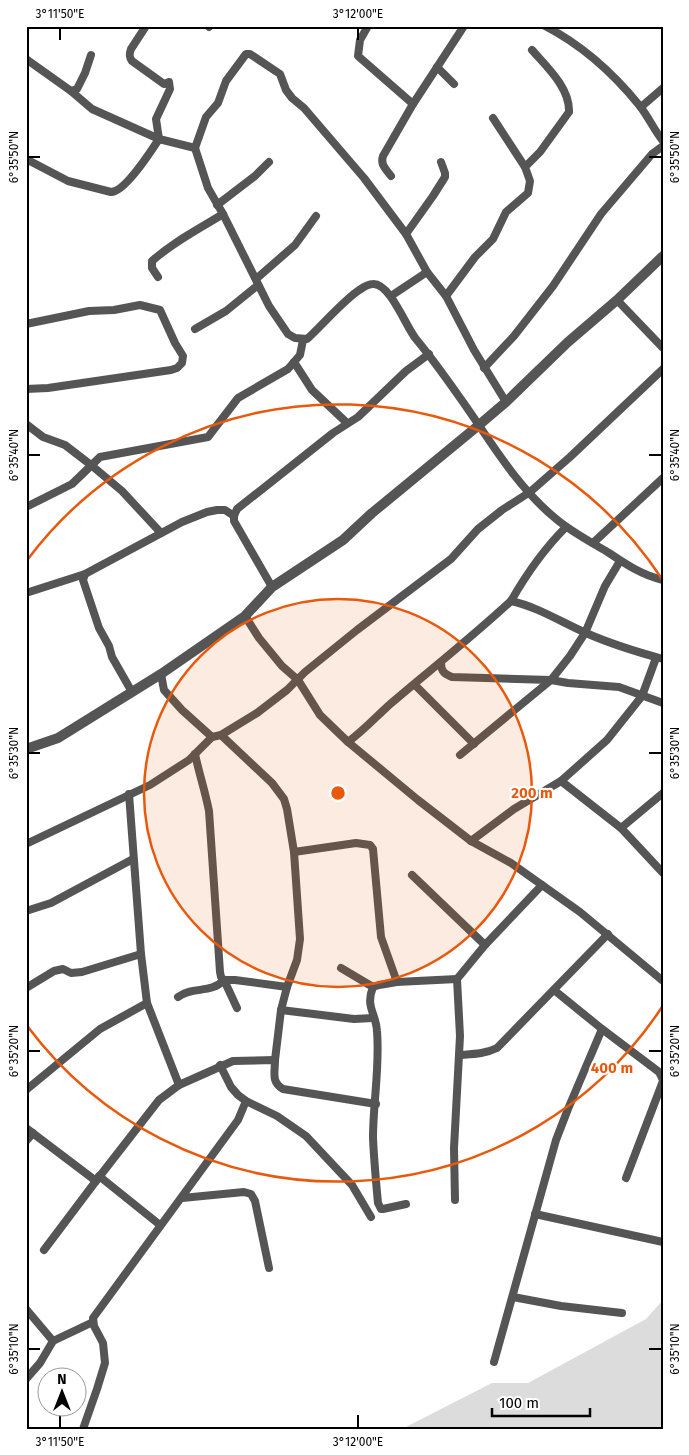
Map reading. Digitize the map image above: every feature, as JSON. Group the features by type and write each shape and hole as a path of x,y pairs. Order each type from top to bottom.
{"street":[{"path":"26,159 68,181 107,192 116,192 137,170 159,139 156,119 170,89 169,82 164,84 132,61 129,53 146,26"},
{"path":"368,26 360,40 358,56 413,104"},
{"path":"391,176 382,161 413,104 464,26"},
{"path":"545,26 574,42 626,89 641,107 663,141"},
{"path":"525,167 540,152 569,112 568,101 562,86 532,50"},
{"path":"303,340 288,334 269,306 208,188 195,148 206,117 218,103 226,81 246,54 250,54 280,74 286,90 292,98 304,108 364,178 406,234 427,272 446,296 484,368 506,402"},
{"path":"71,90 77,89 91,55"},
{"path":"26,59 71,90 92,109 159,139 195,148"},
{"path":"437,67 454,84"},
{"path":"641,107 663,88"},
{"path":"446,296 475,257 493,239 506,212 528,193 530,181 525,167 493,118"},
{"path":"484,368 514,336 553,286 601,214 652,154 663,146"},
{"path":"217,205 255,176 269,162"},
{"path":"406,234 445,177 441,162"},
{"path":"158,277 152,268 152,261 160,253 223,214"},
{"path":"195,330 226,311 257,282 295,245 316,216"},
{"path":"26,749 58,738 161,674 245,616 272,587 343,540 372,513 506,402 568,342 617,300 663,256"},
{"path":"391,296 427,272"},
{"path":"303,340 312,335 366,285 378,284 391,296 414,336 429,354 498,455 530,492 556,519 566,526 637,571 663,580"},
{"path":"617,300 663,348"},
{"path":"26,324 89,311 114,310 140,305 160,310 175,344 183,356 182,363 177,368 171,370 48,388 26,389"},
{"path":"26,506 72,484 100,457 208,437 238,398 288,369 300,356 303,340"},
{"path":"272,587 234,521 237,509 347,423 358,417 406,372 429,354"},
{"path":"294,362 312,390 347,423"},
{"path":"26,844 150,785 189,760 212,737 221,735 257,713 357,630 451,559 478,529 502,510 530,492 663,369"},
{"path":"26,424 43,437 65,445 91,465 122,491 161,533"},
{"path":"593,543 663,478"},
{"path":"26,593 85,574 182,522 217,510 226,510 234,516"},
{"path":"348,742 369,726 387,707 441,663 511,601 529,571 566,526"},
{"path":"460,755 551,680 585,633 604,586 620,561"},
{"path":"85,574 83,580 99,628 109,646 112,657 132,692"},
{"path":"471,841 514,809 561,781 611,736 642,696 660,659 585,633 526,604 511,601"},
{"path":"245,616 259,638 282,666 298,680 320,715 348,742 471,841 511,863 580,912 663,981"},
{"path":"441,663 443,672 452,677 551,680 619,687 663,703"},
{"path":"161,674 164,690 182,710 212,737"},
{"path":"415,685 474,744"},
{"path":"221,735 272,783 284,799 288,809 294,852 300,938 297,960 281,1010 274,1080 283,1089 376,1104"},
{"path":"196,754 199,773 210,811 220,972 221,978 224,980 237,1008"},
{"path":"561,781 621,828 663,873"},
{"path":"621,828 663,793"},
{"path":"129,794 141,954 147,1002 179,1085"},
{"path":"294,852 356,843 370,845 373,849 381,937 396,982"},
{"path":"26,911 51,903 133,859"},
{"path":"412,875 485,945"},
{"path":"454,1200 454,1148 459,1054 456,979 485,945 542,885"},
{"path":"459,1054 477,1054 497,1048 608,934"},
{"path":"26,988 54,971 63,969 71,973 82,972 141,954"},
{"path":"341,968 373,987"},
{"path":"373,987 396,982 456,979"},
{"path":"224,980 287,987"},
{"path":"178,997 184,993 213,989 224,980"},
{"path":"373,987 370,1006 377,1030 374,1137 375,1175 379,1206 383,1209 406,1204"},
{"path":"554,990 659,1072 663,1081 626,1178"},
{"path":"26,1090 100,1029 147,1002"},
{"path":"281,1010 354,1018 373,1018"},
{"path":"494,1362 556,1140 602,1029"},
{"path":"44,1250 159,1100 179,1085 233,1061 275,1060"},
{"path":"220,1066 231,1087 238,1095 277,1116 306,1136 352,1185 371,1217"},
{"path":"83,1429 105,1362 103,1343 93,1318 238,1120 246,1101"},
{"path":"26,1141 30,1130 98,1178 160,1226"},
{"path":"182,1198 244,1192 251,1194 255,1201 269,1268"},
{"path":"535,1214 663,1242"},
{"path":"513,1297 622,1313"},
{"path":"26,1309 53,1340"},
{"path":"26,1379 40,1363 53,1340 93,1322"}],"shaded area":[{"path":"663,1300 663,1429 402,1429 492,1383 528,1383 646,1319"}]}
